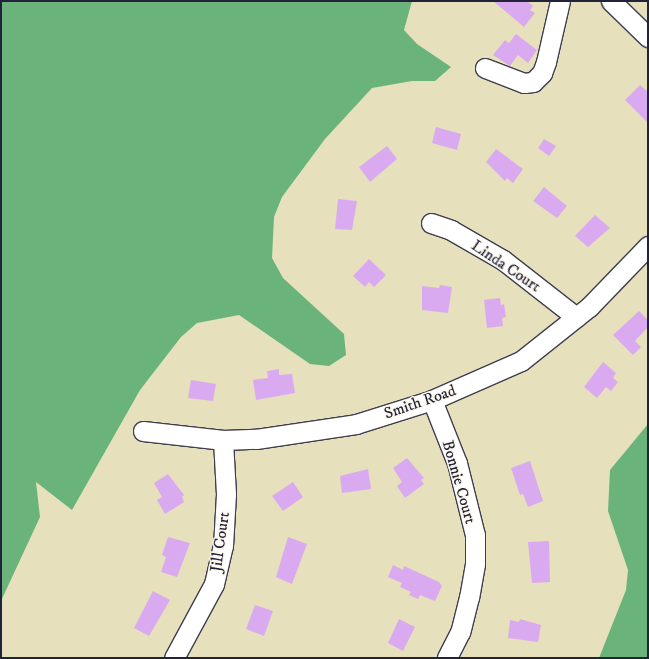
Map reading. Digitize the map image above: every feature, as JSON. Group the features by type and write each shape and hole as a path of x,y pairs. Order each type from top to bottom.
{"street":[{"path":"485,68 524,83 533,82 542,73 546,62 560,1"},
{"path":"611,1 648,37"},
{"name":"Linda Court","path":"431,223 451,230 503,260 576,317"},
{"name":"Smith Road","path":"143,431 223,440 305,434 356,424 432,400 521,361 576,317 648,246"},
{"name":"Bonnie Court","path":"432,400 457,463 475,535 475,564 469,596 460,632 447,658"},
{"name":"Jill Court","path":"174,658 216,576 223,546 226,494 223,440"}],"green space":[{"path":"1,1 412,1 404,30 417,44 451,67 435,81 412,81 372,88 325,139 282,197 274,217 272,258 283,278 344,334 346,355 329,366 310,364 239,315 197,323 181,337 140,390 72,510 36,482 40,517 1,601"},
{"path":"648,424 648,658 599,658 626,590 628,570 608,511 610,470"}],"building":[{"path":"493,1 527,1 533,6 530,10 535,13 524,27"},
{"path":"516,34 537,50 528,63 518,55 510,66 493,55 505,40 509,43"},
{"path":"640,85 648,92 648,123 625,100"},
{"path":"436,127 461,134 457,150 432,143"},
{"path":"544,139 556,146 549,156 538,148"},
{"path":"387,146 397,159 370,182 359,167"},
{"path":"496,149 523,169 513,183 507,178 505,181 486,162"},
{"path":"544,187 567,206 557,218 533,201"},
{"path":"338,199 357,201 352,230 335,229"},
{"path":"595,215 610,228 588,247 575,236"},
{"path":"369,259 386,275 374,287 369,282 365,287 353,276"},
{"path":"440,285 452,287 448,313 422,310 422,286 439,288"},
{"path":"500,298 501,305 504,304 506,317 502,318 503,326 487,328 484,300"},
{"path":"639,311 648,320 648,327 635,341 641,347 633,355 613,335"},
{"path":"603,362 616,373 613,378 618,382 611,391 606,387 597,398 584,387"},
{"path":"279,369 279,375 292,374 295,393 256,400 253,380 268,378 267,371"},
{"path":"191,380 216,384 213,401 188,398"},
{"path":"407,458 424,478 421,480 424,484 405,498 397,486 402,482 393,468"},
{"path":"530,461 543,501 528,507 523,494 520,495 511,468"},
{"path":"368,469 371,489 342,493 340,476"},
{"path":"168,474 184,495 182,497 184,502 165,514 157,500 162,497 154,483"},
{"path":"293,482 303,497 283,511 272,496"},
{"path":"168,537 190,543 177,577 161,572 166,557 162,555"},
{"path":"288,537 307,544 292,584 276,577"},
{"path":"549,541 550,582 532,583 528,542"},
{"path":"393,565 403,570 404,566 439,582 442,586 435,601 420,595 418,599 409,595 411,592 400,587 402,583 388,577"},
{"path":"153,591 170,600 149,636 134,628"},
{"path":"255,605 273,611 264,636 246,629"},
{"path":"399,619 415,627 403,651 388,643"},
{"path":"520,619 541,625 538,642 508,638 510,620 519,622"}]}
